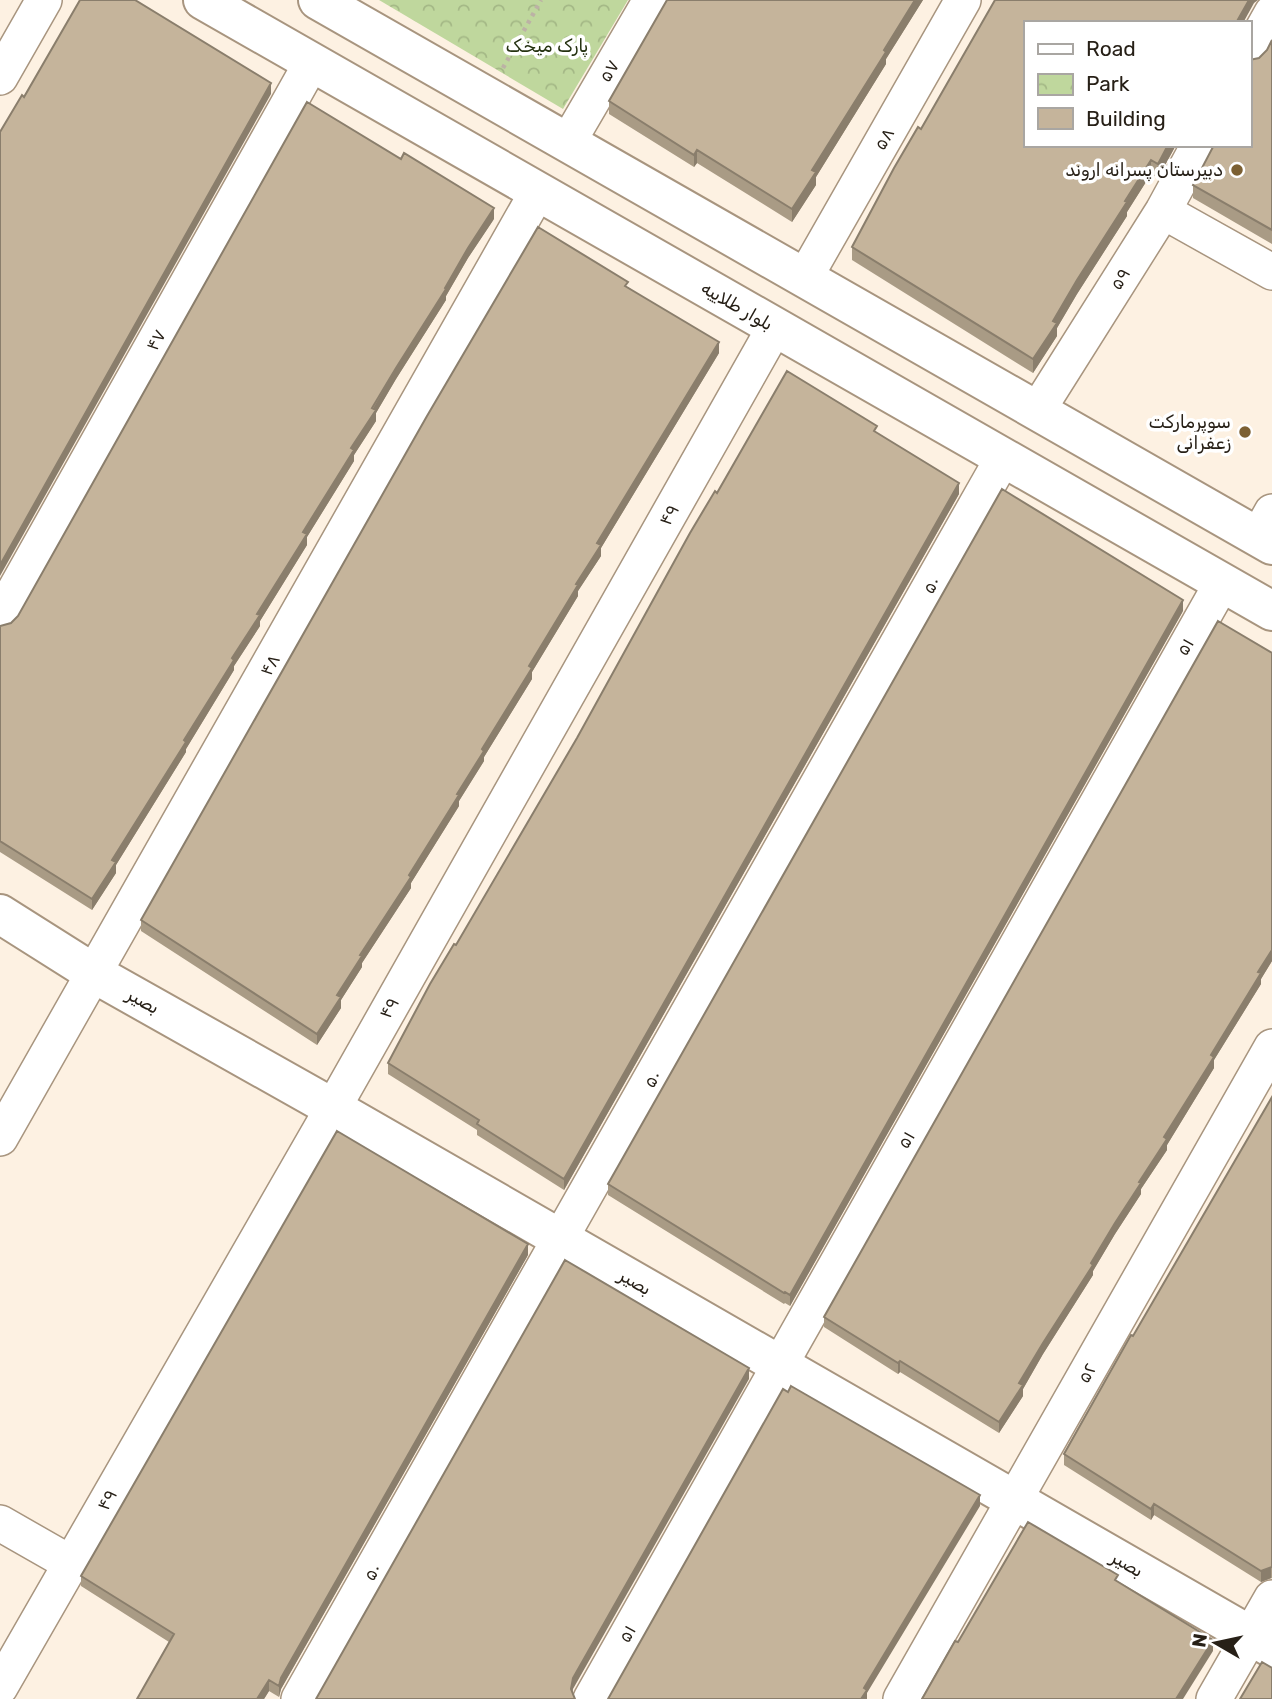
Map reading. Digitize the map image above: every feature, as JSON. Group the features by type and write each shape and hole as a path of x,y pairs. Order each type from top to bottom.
{"main road":[{"name":"بلوار طلاییه","path":"203,0 1272,611"},
{"path":"342,6 488,96 1132,465 1267,531"},
{"path":"459,147 488,96"},
{"path":"1104,515 1132,465"},
{"name":"بصیر","path":"0,914 95,974 1262,1642"}],"street":[{"path":"0,77 44,0"},
{"name":"۵۷","path":"568,142 650,0"},
{"name":"۵۸","path":"805,277 963,0"},
{"path":"1251,50 1272,13"},
{"name":"۴۷","path":"0,617 312,62"},
{"name":"۵۹","path":"1037,411 1163,211 1198,147"},
{"name":"۴۸","path":"0,1138 538,191"},
{"path":"1163,211 1272,272"},
{"name":"۴۹","path":"0,1686 333,1108 775,327"},
{"name":"۵۰","path":"299,1699 1003,458"},
{"name":"۵۱","path":"591,1699 1222,583"},
{"name":"۵۲","path":"901,1699 1272,1047"},
{"path":"0,1522 70,1563"},
{"path":"1214,1699 1262,1642 1272,1598"}],"path":[{"path":"488,96 541,0"}],"green space":[{"name":"پارک میخک","path":"379,0 628,0 563,109"}],"building":[{"path":"80,0 135,0 271,83 0,565 0,132 22,95 24,97"},
{"path":"667,0 915,0 884,50 886,52 812,170 816,172 792,209 697,150 694,155 609,101"},
{"path":"995,0 1249,0 1237,21 1024,21 1024,147 1167,147 1158,164 1151,160 1125,201 1127,202 1053,321 1057,323 1033,359 852,247 894,168 918,127 921,129"},
{"name":"دبیرستان پسرانه اروند","path":"1272,40 1272,230 1193,185 1213,147 1251,147 1251,60 1259,58"},
{"path":"307,102 401,159 404,153 494,208 372,408 376,410 351,448 354,450 303,532 307,534 257,614 260,615 184,740 186,742 112,860 116,862 92,899 0,841 0,626 11,623 18,616"},
{"path":"538,227 628,282 625,286 719,342 597,543 601,545 529,666 532,668 482,749 484,751 457,794 459,795 409,875 411,877 360,955 362,956 337,995 341,997 317,1034 141,920 427,416"},
{"path":"787,371 877,426 874,431 959,483 564,1179 477,1124 479,1120 388,1063 430,984 454,944 456,945 577,738 690,533 715,491 717,493"},
{"path":"1002,489 1183,600 790,1295 608,1184"},
{"path":"1218,621 1272,653 1272,950 1211,1055 1214,1057 1164,1137 1167,1139 1019,1383 1023,1385 999,1422 824,1317"},
{"path":"1272,1097 1272,1567 1261,1571 1154,1504 1151,1509 1064,1454"},
{"path":"337,1131 528,1244 281,1678 279,1686 269,1680 257,1699 137,1699 174,1634 81,1576"},
{"path":"565,1260 749,1368 573,1678 571,1689 575,1699 316,1699"},
{"path":"791,1386 980,1495 864,1688 867,1690 861,1699 608,1699 783,1389 788,1392"},
{"path":"1028,1522 1118,1575 1115,1580 1213,1640 1176,1699 922,1699"},
{"path":"1262,1662 1272,1668 1272,1699 1240,1699"}],"place":[{"name":"دبیرستان پسرانه اروند","path":"1237,170"},
{"name":"سوپرمارکت زعفرانی","path":"1245,432"}]}
